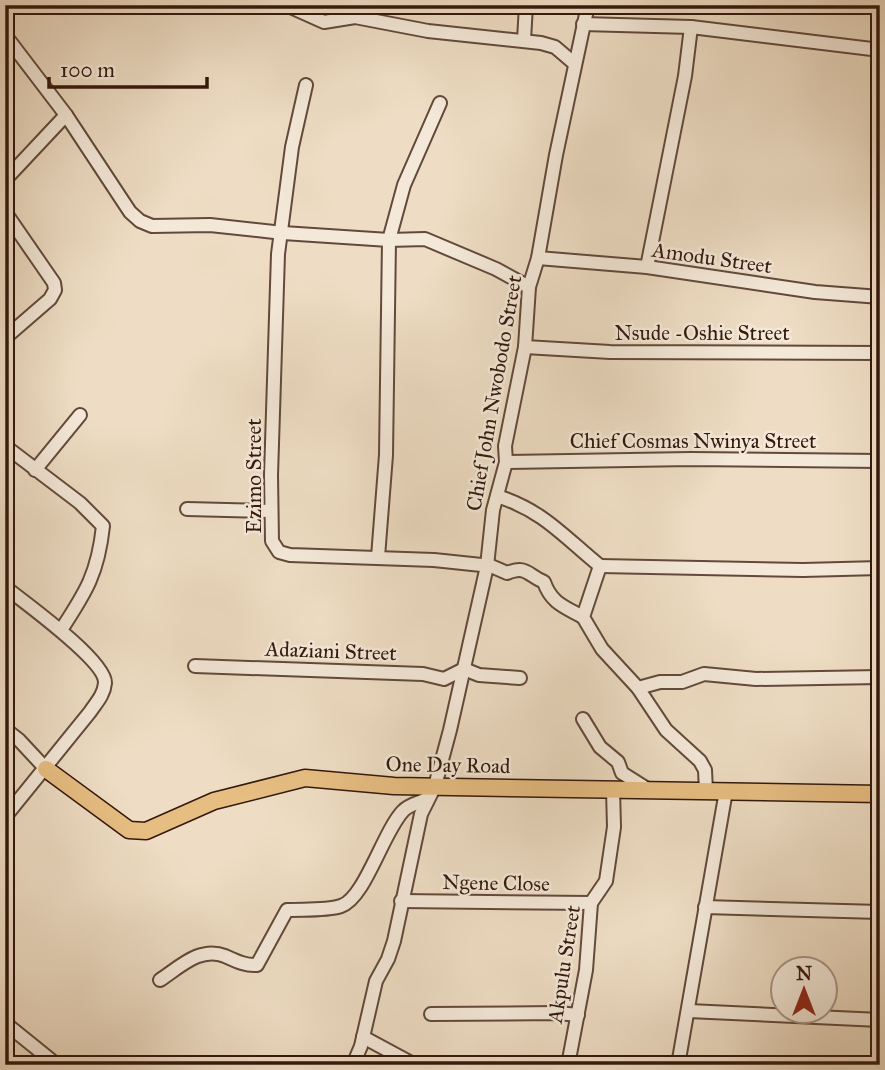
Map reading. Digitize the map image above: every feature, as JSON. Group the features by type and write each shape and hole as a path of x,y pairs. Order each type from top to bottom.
{"main road":[{"name":"One Day Road","path":"46,769 129,830 146,831 214,801 305,778 394,786 431,793 706,790 880,794"}],"street":[{"path":"286,5 324,22 355,17 428,31 524,40 555,47 575,64"},
{"path":"524,40 526,5"},
{"name":"Chief John Nwobodo Street","path":"353,1065 363,1037 376,981 394,941 415,835 431,793 464,670 486,566 493,510 506,461 505,446 525,347 529,287 538,258 588,5"},
{"path":"583,24 691,27 880,50"},
{"path":"647,267 685,76 691,27"},
{"path":"5,35 66,115 130,212 140,221 152,226 210,225 389,240 425,239 485,264 529,287"},
{"name":"Ezimo Street","path":"306,85 292,147 278,254 272,541 279,552 290,555 378,557 486,566 507,573 518,568 544,582 548,595 583,617"},
{"path":"378,557 386,455 389,240 404,185 440,103"},
{"path":"5,180 66,115"},
{"path":"5,212 54,283 55,290 50,299 5,338"},
{"name":"Amodu Street","path":"538,258 647,267 815,292 880,297"},
{"name":"Nsude -Oshie Street","path":"525,347 610,352 880,353"},
{"path":"35,470 80,415"},
{"path":"5,446 80,503 103,526 100,555 88,589 61,630"},
{"name":"Chief Cosmas Nwinya Street","path":"506,461 880,461"},
{"path":"497,496 518,503 552,523 600,566 803,570 880,568"},
{"path":"187,509 271,511"},
{"path":"600,566 583,617 602,649 638,688 666,730 700,761 705,770 706,790"},
{"path":"5,587 61,630 100,669 105,681 102,695 46,769 5,817"},
{"name":"Adaziani Street","path":"195,666 423,674 444,679 464,670"},
{"path":"464,670 478,675 520,678"},
{"path":"638,688 660,682 682,682 704,674 756,679 880,677"},
{"path":"583,719 600,747 618,762 622,773 649,790"},
{"path":"5,729 46,769"},
{"name":"Akpulu Street","path":"568,1065 586,970 591,903 606,881 614,827 613,790"},
{"path":"678,1065 726,791"},
{"path":"160,980 200,954 216,952 240,963 257,965 287,910 340,906 349,902 367,876 379,849 404,809 431,793"},
{"name":"Ngene Close","path":"401,901 591,903"},
{"path":"705,907 880,912"},
{"path":"689,1011 880,1020"},
{"path":"431,1014 578,1015"},
{"path":"5,1023 57,1065"},
{"path":"363,1037 415,1065"}]}
